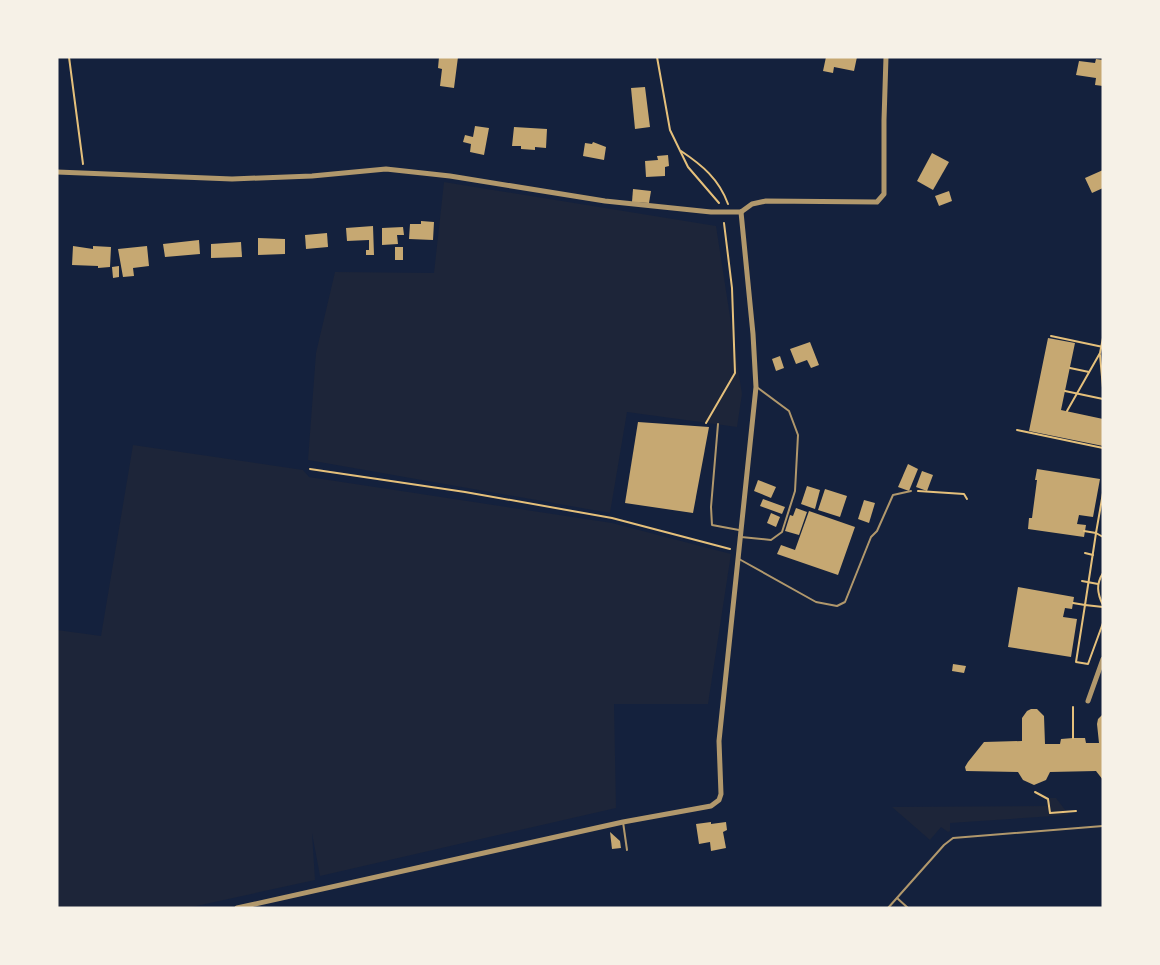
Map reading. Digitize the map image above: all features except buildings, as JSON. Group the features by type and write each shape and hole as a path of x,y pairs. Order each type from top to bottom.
{"street":[{"path":"57,172 232,179 312,176 386,169 450,176 605,201 675,209 731,212 741,212 752,204 766,201 877,202 884,194 886,57"},
{"path":"237,908 622,822 711,806 718,800 721,794 719,741 756,387 741,212"},
{"path":"1088,701 1103,659"}],"lane":[{"path":"718,424 711,507 712,525 771,540 782,532 795,491 798,435 789,411 756,387"},
{"path":"738,555 816,602 837,606 845,602 871,537 877,531 892,495 911,491"},
{"path":"622,822 627,850"},
{"path":"888,908 944,845 953,838 1103,826"},
{"path":"897,898 908,908"}],"path":[{"path":"69,57 84,173"},
{"path":"657,57 670,130 688,167 719,203"},
{"path":"681,150 713,175 724,193 731,212"},
{"path":"706,423 735,373 732,288 724,223"},
{"path":"1052,336 1102,347"},
{"path":"1067,411 1100,353 1103,338"},
{"path":"1100,353 1103,388"},
{"path":"1070,368 1089,372"},
{"path":"1065,391 1103,399"},
{"path":"1017,430 1103,448"},
{"path":"310,469 465,492 612,518 738,555"},
{"path":"911,491 964,494 967,499"},
{"path":"1103,493 1076,662 1088,664 1103,623"},
{"path":"1084,531 1103,537"},
{"path":"1085,553 1093,555"},
{"path":"1073,603 1103,606 1098,584 1103,573"},
{"path":"1082,581 1098,584"},
{"path":"1073,707 1073,738"},
{"path":"1035,792 1048,799 1050,813 1076,811"}],"shaded area":[{"path":"444,182 716,226 742,394 737,427 627,412 610,513 308,460 316,353 335,272 434,273"},
{"path":"133,445 303,470 309,477 612,523 731,554 708,704 614,704 616,808 320,876 312,833 315,880 187,908 57,908 57,630 101,636"},
{"path":"1050,798 1056,798 1069,815 950,823 950,831 941,827 930,840 892,807 1048,806"}]}
